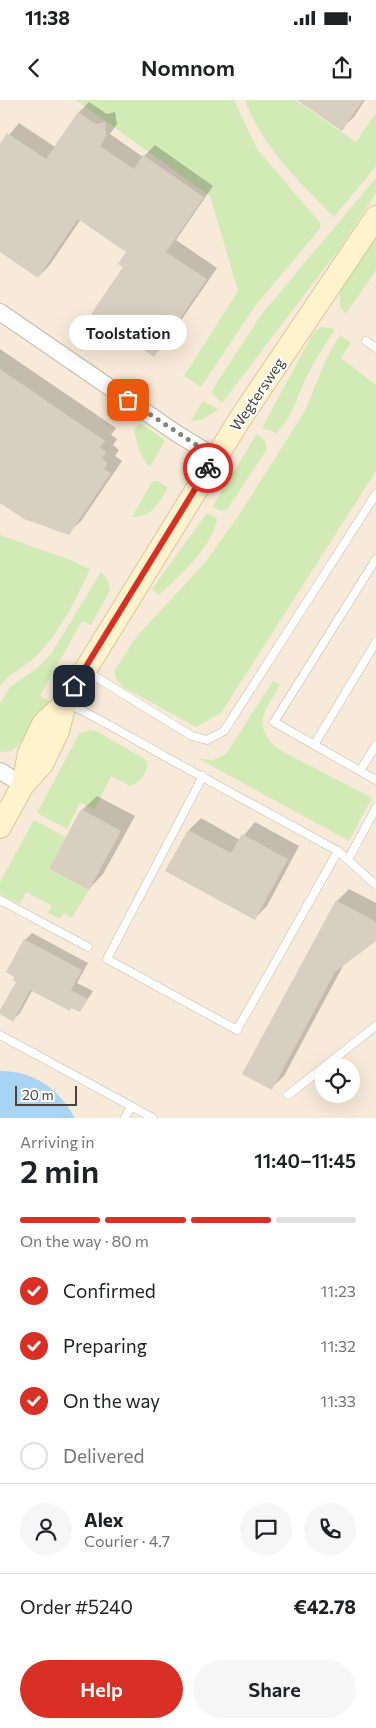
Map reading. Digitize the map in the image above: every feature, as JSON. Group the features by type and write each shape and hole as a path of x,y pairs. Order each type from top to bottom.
{"street":[{"name":"Wegtersweg","path":"0,828 23,785 42,764 58,731 65,703 84,670 215,457 376,217"},
{"path":"0,312 176,433 215,457"},
{"path":"0,771 23,785"}],"lane":[{"path":"366,341 376,348"},
{"path":"84,670 192,736 207,740 224,731 376,494"},
{"path":"376,559 274,722 376,780"},
{"path":"314,745 376,642"},
{"path":"65,703 203,776 338,851 376,885"},
{"path":"360,771 376,745"},
{"path":"203,776 107,959 237,1030 338,851"},
{"path":"348,860 376,808"},
{"path":"0,900 88,947"},
{"path":"335,1058 376,1026"},
{"path":"0,1035 153,1118"},
{"path":"288,1096 315,1074"},
{"path":"125,1118 131,1107"}],"shaded area":[{"path":"0,100 376,100 376,1118 0,1118"}],"green space":[{"path":"76,100 234,100 257,149 321,224 319,230 255,306 201,387 184,376 238,291 210,196"},
{"path":"245,100 295,100 356,142 376,113 376,166 334,217 271,148 252,117"},
{"path":"376,178 376,193 340,248 222,403 211,392 261,315"},
{"path":"376,236 376,270 346,314 340,307 340,290"},
{"path":"321,327 335,329 309,372 287,420 276,433 262,428 314,332"},
{"path":"340,335 351,343 341,358 376,385 376,471 221,713 196,727 123,687 117,680 114,671 137,636 204,564 239,515 305,411 327,357"},
{"path":"203,401 218,409 202,420 191,421"},
{"path":"140,423 165,440 150,467 141,454 136,440 134,429"},
{"path":"257,434 265,441 267,449 227,510 221,511 212,507"},
{"path":"157,481 167,487 160,501 144,515 132,517 152,482"},
{"path":"207,513 217,518 209,540 194,560 159,595 152,589"},
{"path":"0,535 59,556 58,559 61,556 90,569 68,612 49,642 36,656 9,676 0,686"},
{"path":"101,572 108,580 110,590 91,625 82,621 40,696 49,701 35,728 12,751 0,752 0,703 10,687 36,669 51,654"},
{"path":"273,681 280,685 263,717 265,733 270,741 278,749 372,798 349,841 199,759 213,760 226,754"},
{"path":"89,730 96,731 143,758 147,762 147,766 145,773 134,785 130,786 111,776 95,809 80,803 67,829 37,813 79,734"},
{"path":"34,820 66,837 49,869 89,890 72,918 64,913 60,918 48,913 52,906 26,892 20,904 0,894 0,882"}],"water":[{"path":"0,1071 24,1074 44,1084 61,1098 75,1118 0,1118"}],"building":[{"path":"297,100 363,100 342,131"},
{"path":"78,112 96,124 105,122 106,136 100,146 134,169 143,155 204,197 166,252 207,279 154,357 91,314 123,267 118,264 126,252 78,219 38,278 0,252 0,144 7,133 46,159"},
{"path":"0,369 105,441 100,447 106,452 102,458 108,463 104,469 111,473 69,535 24,519 0,503"},
{"path":"81,809 121,831 89,890 49,869"},
{"path":"188,830 231,853 242,834 288,859 255,920 165,871"},
{"path":"336,900 376,922 376,941 335,972 272,1090 242,1074"},
{"path":"24,939 82,970 71,990 88,999 80,1012 71,1008 70,1011 30,990 13,1022 0,1014 0,1010 16,982 13,980 14,977 6,972"}],"way so far":[{"path":"128,400 215,457 208,468"}],"place":[{"name":"Toolstation","path":"128,400"}],"route":[{"path":"74,686 208,468"}]}
